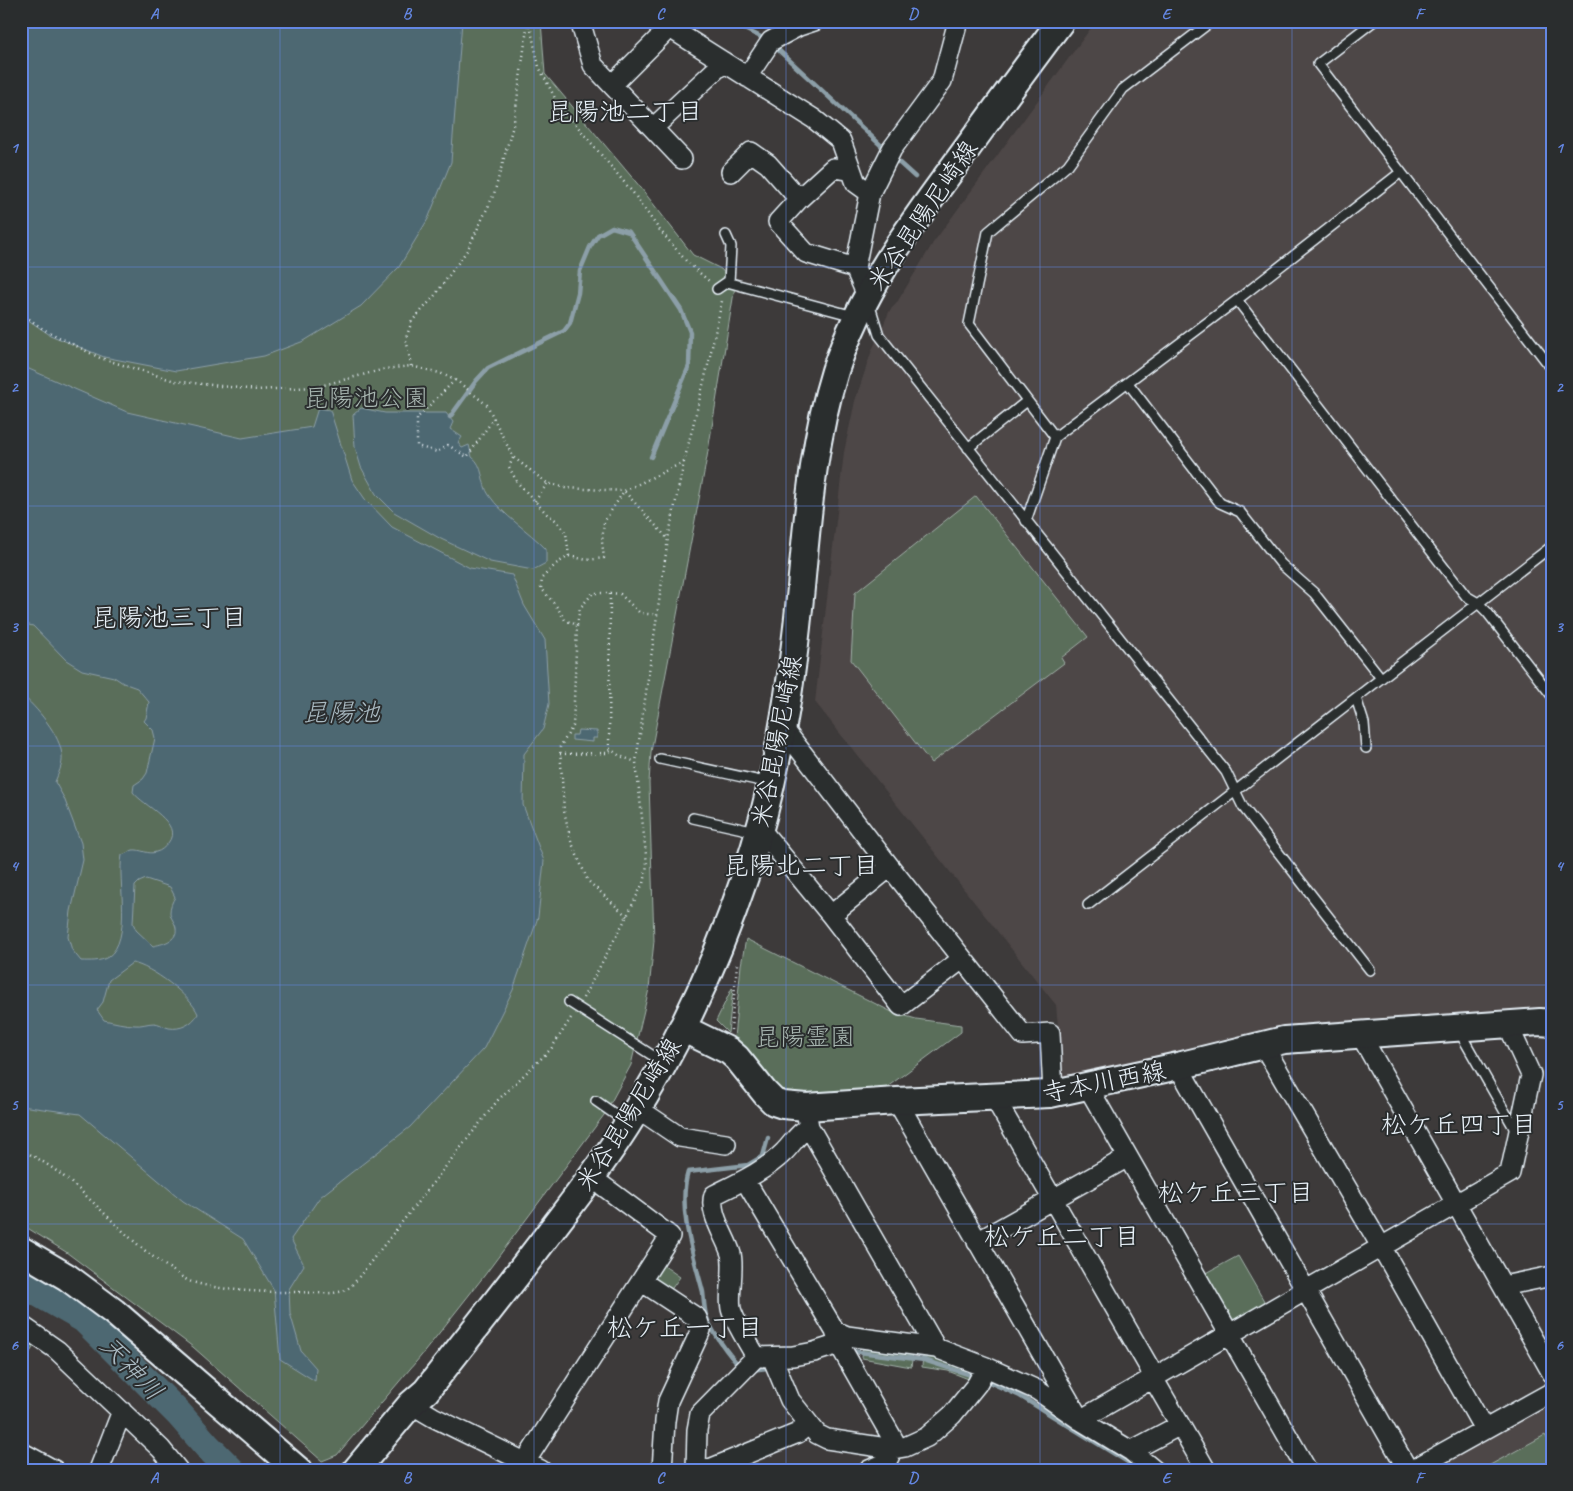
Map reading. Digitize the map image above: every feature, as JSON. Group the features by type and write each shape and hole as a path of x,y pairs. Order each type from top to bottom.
{"main road":[{"name":"米谷昆陽尼崎線","path":"356,1470 411,1404 426,1391 591,1177 633,1116 682,1028 716,953 745,878 760,831 772,783 783,728 792,666 819,436 836,368 862,306 902,236 1050,25"},
{"name":"寺本川西線","path":"682,1028 729,1051 774,1102 807,1117 897,1101 1053,1093 1088,1087 1284,1040 1540,1022 1552,1023"},
{"path":"21,1250 67,1277 114,1312 298,1470"}],"street":[{"path":"580,21 593,65 682,159"},
{"path":"746,77 771,41 798,26 814,21"},
{"path":"862,306 855,268 870,193 892,150 942,81 958,21"},
{"path":"612,84 664,25 814,119 835,135 841,141 856,183 870,193"},
{"path":"654,128 724,62"},
{"path":"731,172 747,149 768,164 800,199"},
{"path":"850,170 833,168 778,222 806,253 855,268"},
{"path":"783,728 890,868 1023,1035 1050,1032 1053,1093"},
{"path":"760,831 831,914 901,1006 962,958"},
{"path":"831,914 890,868"},
{"path":"1080,1420 1510,1173 1531,1075 1508,1025"},
{"path":"1360,1034 1552,1373"},
{"path":"1263,1044 1382,1248 1484,1429"},
{"path":"1178,1066 1408,1470"},
{"path":"1088,1087 1307,1470"},
{"path":"994,1097 1206,1470"},
{"path":"897,1101 1080,1420"},
{"path":"633,1116 680,1137 694,1146 726,1144"},
{"path":"807,1117 800,1132 784,1152 745,1180 714,1195 712,1199 716,1220 730,1251 732,1261 731,1310 764,1357 790,1400 808,1425 817,1434 828,1439 893,1449 905,1447 927,1437 952,1415 977,1384 986,1367"},
{"path":"807,1117 936,1348"},
{"path":"977,1242 1128,1157"},
{"path":"411,1404 433,1417 533,1466 641,1281 670,1236 591,1177"},
{"path":"745,1180 837,1337 894,1441 893,1449 886,1464 868,1470"},
{"path":"1503,1286 1552,1276"},
{"path":"641,1281 697,1318 701,1330 668,1401 662,1470"},
{"path":"21,1325 57,1350 161,1449 178,1470"},
{"path":"696,1470 697,1430 700,1414 764,1357 793,1356 814,1352 837,1337 847,1336 936,1348 986,1367 1037,1390 1080,1420 1131,1451 1154,1470"},
{"path":"1412,1470 1552,1392"},
{"path":"99,1470 122,1411"},
{"path":"707,1470 798,1433 808,1425"},
{"path":"1131,1451 1180,1425"},
{"path":"21,1452 43,1467"}],"lane":[{"path":"1055,437 969,324 988,232 1068,165 1123,89 1212,21"},
{"path":"1374,21 1318,64 1552,369"},
{"path":"1026,521 1055,437 1237,300 1401,172"},
{"path":"726,235 731,246 729,282"},
{"path":"716,289 729,282 862,306 879,335 1226,772 1243,807 1370,970"},
{"path":"1237,300 1466,596 1478,603 1487,612 1552,696"},
{"path":"1128,383 1220,502 1240,512 1280,564 1314,593 1381,678"},
{"path":"968,448 1027,401"},
{"path":"1088,905 1552,546"},
{"path":"1356,698 1364,723 1366,748"},
{"path":"660,759 772,783"},
{"path":"693,818 760,831"},
{"path":"569,1002 664,1063"},
{"path":"1458,1029 1518,1135"},
{"path":"596,1102 633,1116"}],"path":[{"path":"21,1150 79,1188 158,1261 190,1282 244,1292 333,1293 346,1290 362,1273 498,1100 551,1049 578,1008 628,916 645,879 647,864 636,762 668,539 723,296 687,262 634,194 557,102 539,67 528,21"},
{"path":"411,366 406,338 412,321 433,298 468,249 494,194 514,122 528,21"},
{"path":"21,313 42,329 100,358 175,381 257,390 316,387 385,369 411,366 440,373 455,380 487,405 513,457 547,484 565,488 624,492 668,539"},
{"path":"455,380 417,418 417,446 437,452 448,445 467,457 494,418"},
{"path":"513,457 509,467 517,482 547,514 557,521 566,533 569,556"},
{"path":"577,625 565,620 558,607 541,588 542,578 556,564 569,556 588,560 604,558 602,542 604,522 624,492 684,462"},
{"path":"535,501 547,484"},
{"path":"628,916 588,881 571,841 564,811 560,748 573,726 577,625 580,608 593,593 610,592 620,594 640,613 656,615"},
{"path":"610,592 609,748 620,756 636,762"},
{"path":"560,754 606,754 613,750"},
{"path":"730,1039 738,964"}],"shaded area":[{"path":"1096,21 1552,21 1552,1014 1063,1082 1056,1005 815,702 844,452 855,401 872,350 890,310 896,304 933,243"},
{"path":"1552,1401 1552,1470 1426,1470"}],"green space":[{"name":"昆陽池公園","path":"21,21 541,21 545,74 641,188 693,255 721,269 735,286 707,457 651,752 649,783 654,941 649,989 631,1065 604,1115 484,1276 421,1356 337,1455 322,1461 193,1347 66,1252 21,1224"},
{"path":"976,496 1088,637 1061,658 1064,663 931,763 851,660 855,593"},
{"name":"昆陽霊園","path":"746,939 892,1012 916,1019 961,1025 961,1032 879,1093 786,1097 768,1087 734,1038 741,965"},
{"path":"733,989 728,1033 716,1021"},
{"path":"1238,1256 1267,1306 1230,1327 1201,1276"},
{"path":"660,1263 680,1277 667,1295 650,1283"},
{"path":"21,1338 34,1346 21,1366"},
{"path":"863,1346 913,1353 911,1367 862,1358"},
{"path":"923,1355 939,1358 975,1372 971,1380 948,1371 922,1367"},
{"path":"1545,1435 1552,1447 1552,1470 1481,1470"}],"water":[{"path":"21,21 462,21 451,162 428,219 399,267 361,306 304,341 264,356 176,371 104,357 50,335 21,315"},
{"name":"昆陽池","path":"21,363 29,369 127,412 242,438 312,427 318,408 330,410 352,480 365,499 392,527 470,568 512,575 524,605 545,640 549,704 543,729 524,754 523,805 544,861 538,917 513,990 484,1048 410,1127 320,1197 291,1239 304,1265 289,1289 290,1313 301,1351 316,1368 315,1381 280,1359 274,1290 243,1239 183,1201 80,1114 21,1106 21,694 47,722 61,748 62,763 55,782 64,798 81,843 83,860 71,911 68,937 72,950 81,961 105,959 116,949 122,924 122,855 133,850 153,853 163,849 172,836 167,822 133,792 134,785 143,779 147,773 155,738 153,730 144,721 149,702 137,688 123,683 114,677 82,670 66,660 33,626 21,623","holes":["146,879 170,887 175,897 170,912 176,928 175,936 169,941 153,946 136,930 133,923 135,886","132,963 140,965 170,983 194,1007 198,1014 196,1018 186,1026 178,1028 156,1023 131,1025 104,1020 97,1010 103,1002 109,980"]},
{"path":"361,408 385,413 446,413 453,422 450,429 462,437 458,443 462,448 469,445 472,457 476,460 481,470 486,491 501,510 546,549 546,563 533,570 490,562 441,539 394,512 376,494 361,467 355,447 353,415"},
{"path":"578,730 597,731 597,738 593,738 593,742 572,740 572,735 577,735"}],"waterway":[{"path":"728,21 767,40"},
{"path":"773,45 887,151"},
{"path":"894,158 915,177"},
{"path":"450,417 476,381 488,368 564,331 570,323 578,293 580,271 590,247 598,235 612,227 629,232 681,310 690,332 689,366 651,457"},
{"path":"740,1366 720,1342 706,1315 703,1292 688,1232 684,1201 685,1186 688,1172 748,1165 763,1156 768,1138"},
{"name":"天神川","path":"21,1283 84,1319 179,1414 231,1470"},
{"path":"851,1351 924,1360 974,1376"},
{"path":"751,1370 767,1368"},
{"path":"987,1381 1020,1396 1136,1467"}],"district":[{"name":"昆陽池二丁目","path":"625,111"},
{"name":"昆陽池三丁目","path":"169,617"},
{"name":"昆陽北二丁目","path":"801,865"},
{"name":"松ケ丘四丁目","path":"1459,1124"},
{"name":"松ケ丘三丁目","path":"1236,1192"},
{"name":"松ケ丘二丁目","path":"1062,1236"},
{"name":"松ケ丘一丁目","path":"685,1327"}]}
